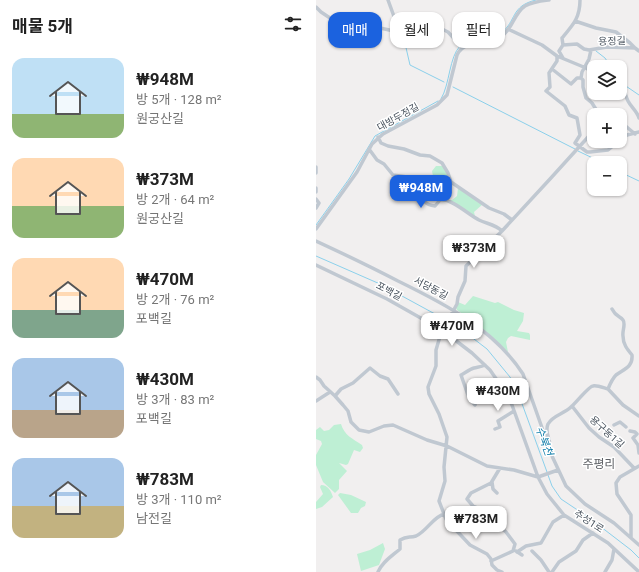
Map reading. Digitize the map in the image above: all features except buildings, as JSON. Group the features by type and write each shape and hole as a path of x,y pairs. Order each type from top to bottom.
{"street":[{"path":"388,0 392,12"},
{"path":"505,33 520,11 526,6 549,0"},
{"path":"564,59 559,51 563,45 562,38 575,21 580,11 580,0"},
{"path":"316,7 330,18 343,18 360,15 380,28 390,30"},
{"path":"575,21 596,28 616,32 634,48"},
{"path":"508,29 542,45 557,56 585,67"},
{"path":"444,30 452,36"},
{"name":"용정길","path":"563,45 578,44 584,49 591,50 603,47 634,48 639,51"},
{"name":"대방두정길","path":"316,230 351,181 369,149 378,137 437,105 443,100 448,90 460,48"},
{"path":"591,50 581,78 583,80 586,98 592,102 595,108"},
{"path":"557,56 557,61 549,73 550,87 546,91 565,106 569,115 577,118 580,135 575,143 578,149 587,152 608,150 611,148"},
{"path":"552,69 571,84 577,78 581,78"},
{"path":"627,98 639,118"},
{"path":"627,126 637,133"},
{"path":"627,136 637,133"},
{"path":"378,137 381,143 388,146 404,148 420,155 428,155 437,159 444,166 451,182 489,208 504,214 512,220"},
{"path":"502,572 497,570 492,565 487,554 468,544 447,520 438,500 445,481 444,467 446,435 439,414 430,397 428,391 429,385 436,366 436,350 443,330 454,311 465,280 466,266 502,231 587,138"},
{"path":"369,149 377,160 384,164 392,175 414,178 420,187 422,198 426,202 435,206 440,200 447,200 477,219 494,225 502,231"},
{"path":"316,167 316,173"},
{"path":"447,200 451,182"},
{"path":"316,199 319,203 316,208"},
{"name":"서당동길","path":"316,241 379,271 454,311 486,334 517,365 527,383 549,449 566,486 576,496 595,511 614,523 639,545"},
{"name":"포백길","path":"316,265 383,297 443,330 485,364 506,393 539,476"},
{"path":"608,389 614,377 629,366 632,360 632,356 626,348 623,339 622,334 624,322 615,315 612,309"},
{"path":"475,405 469,398 461,375 473,368 479,368 485,364"},
{"path":"335,396 341,389 360,378 370,368 381,377 388,379 398,394"},
{"path":"316,378 320,380 348,411 351,422 355,428 359,430 369,432 384,426 393,426 446,446 484,465 539,476 558,470"},
{"path":"549,449 550,442 546,432 548,423 572,406 592,386 608,389 623,405 639,416"},
{"path":"316,401 330,392"},
{"name":"용구동1길","path":"572,406 589,428 614,447 634,468"},
{"path":"495,429 500,426 498,421 514,411"},
{"name":"용구동1길","path":"614,424 620,422 626,427"},
{"name":"용구동1길","path":"630,431 636,432 637,434 633,438 638,446 639,453"},
{"path":"631,538 631,515 617,494 616,483 620,477 639,466"},
{"path":"491,561 513,550 515,544 487,512 473,506 467,499 471,492 492,482 500,468"},
{"name":"추성1로","path":"539,476 547,494 564,515 593,533 614,549 639,572"},
{"path":"492,482 493,489 496,493"},
{"path":"378,572 386,560 400,549 400,540 406,536 416,536 440,515 444,514"},
{"path":"517,552 526,546 541,543 553,522 564,515"},
{"path":"532,551 551,572 559,562 576,551 583,540 593,533"},
{"path":"604,572 612,560 614,549"},
{"path":"513,550 522,556"},
{"path":"492,572 497,570"}],"green space":[{"path":"436,166 443,166 450,181 447,189 437,187 436,181 434,181 432,171"},
{"path":"458,188 483,204 474,212 475,216 448,200 452,200 457,196"},
{"path":"473,296 495,303 498,302 524,313 523,321 517,331 529,333 530,340 511,336 506,342 508,352 474,322 457,310 456,308 458,302 465,305"},
{"path":"341,424 344,431 352,439 362,445 363,448 360,452 354,450 348,464 346,465 339,463 347,471 339,480 339,489 335,493 323,482 316,465 316,455 322,444 321,441 316,439 316,430 320,427 324,431 329,430 334,425"},
{"path":"321,485 327,487 333,497 322,507 316,509 316,502 323,494 320,487"},
{"path":"340,493 351,495 366,502 365,506 361,508 358,513 351,513 338,495"},
{"path":"383,543 385,549 379,565 361,571 357,554 370,550"}],"waterway":[{"path":"505,29 522,6 536,0"},
{"path":"406,48 410,65 444,82"},
{"path":"441,99 456,51 458,48"},
{"path":"596,51 606,60"},
{"path":"453,87 575,149"},
{"path":"627,87 639,95"},
{"path":"316,225 349,179 375,136 438,101"},
{"path":"578,151 588,156"},
{"path":"627,175 639,181"},
{"name":"수북천","path":"316,256 380,284 446,320"},
{"name":"수북천","path":"449,322 457,326 487,349 510,377 517,390 547,472"},
{"name":"수북천","path":"548,475 552,486 561,499 588,517 631,550 639,558"}],"district":[{"name":"주평리","path":"599,464"}]}
